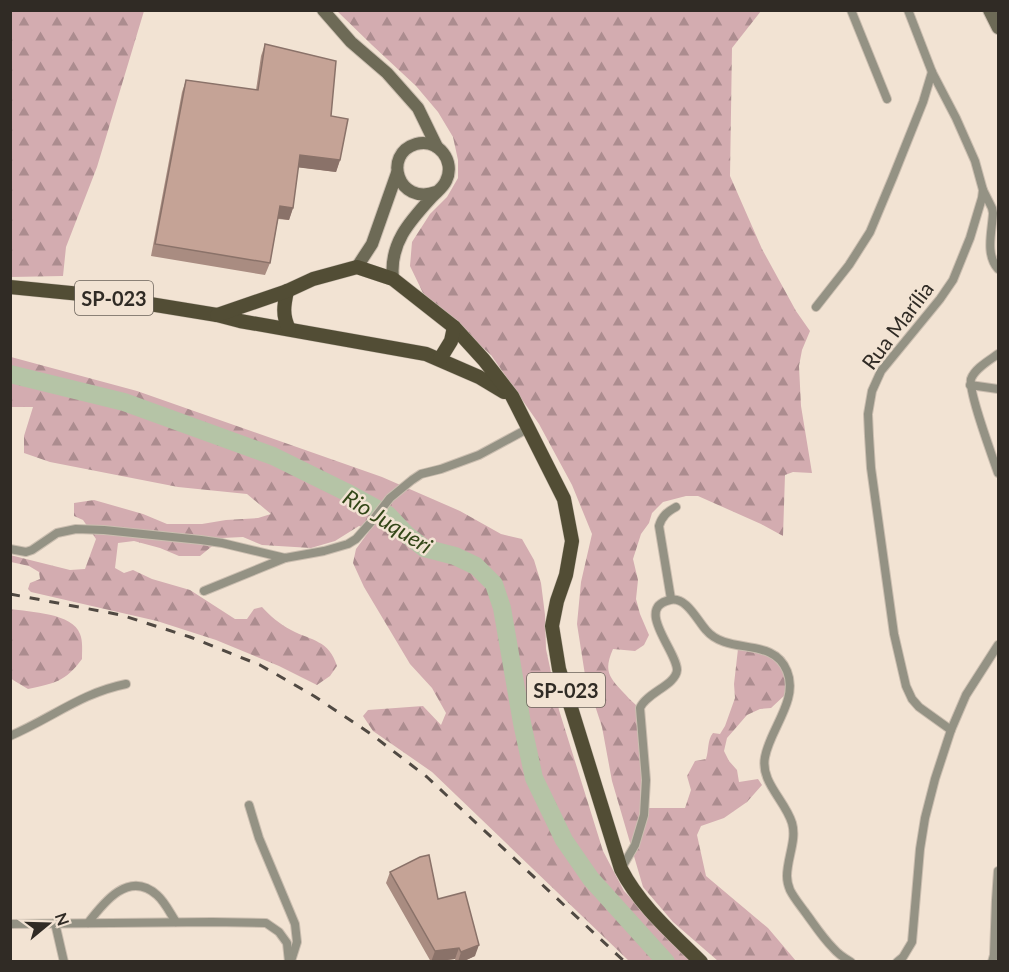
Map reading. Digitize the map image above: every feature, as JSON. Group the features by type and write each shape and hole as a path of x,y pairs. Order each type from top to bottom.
{"main road":[{"path":"323,10 351,42 387,73 418,108 437,147"},
{"path":"988,10 999,28"},
{"path":"357,267 372,244 397,173 400,157 412,146 420,143 429,144 444,153 450,170 448,179 409,224 400,238 393,260 393,279"},
{"path":"397,173 400,181 411,193 428,195 436,192"},
{"name":"SP-023","path":"217,315 287,291 313,279 357,267 393,279 454,327 512,396 564,499 572,541 566,575 552,626 555,648 621,869 637,896 701,962"},
{"name":"SP-023","path":"10,287 101,296 426,354 479,377 512,396"},
{"path":"287,291 284,313 289,329"},
{"path":"440,359 451,341 454,327"}],"street":[{"path":"851,10 886,99"},
{"path":"908,10 932,72 975,161 983,190 992,208 990,250 994,265 999,269"},
{"path":"816,307 849,265 870,232 932,72"},
{"name":"Rua Marília","path":"951,730 919,707 906,686 894,634 871,468 868,414 872,391 881,371 953,280 972,230 983,190"},
{"path":"999,354 979,368 970,385 999,473"},
{"path":"970,385 999,389"},
{"path":"204,591 285,558 348,544 356,539 390,498 421,474 479,455 529,428"},
{"path":"671,599 659,526 668,511 676,507"},
{"path":"10,549 26,552 50,537 76,529 222,543 285,558"},
{"path":"621,869 635,845 644,815 646,780 640,708 649,696 674,677 677,670 655,619 655,612 664,602 671,599 677,600 685,604 715,639 774,654 784,664 790,684 788,697 764,758 765,770 770,783 787,810 792,824 793,836 787,882 793,894 834,950 851,962"},
{"path":"897,962 912,942 920,849 935,779 951,730 966,695 999,645"},
{"path":"10,736 92,693 126,684"},
{"path":"249,805 259,837 294,924 297,942 290,962"},
{"path":"992,962 999,871"},
{"path":"88,923 110,897 132,886 140,886 157,895 176,922"},
{"path":"55,923 64,962"},
{"path":"10,924 266,923 279,932 287,943 290,962"}],"green space":[{"path":"10,11 144,11 97,167 66,247 63,276 11,277"},
{"path":"337,11 761,11 732,48 730,176 762,249 796,311 810,331 802,350 799,366 801,406 812,473 793,472 785,475 783,536 698,496 686,496 663,502 652,513 649,523 641,534 633,559 638,580 636,599 649,635 644,645 635,651 613,649 608,668 613,681 636,705 642,757 640,808 685,808 691,790 687,776 695,761 706,759 711,736 713,733 720,734 735,698 734,684 738,649 756,650 772,655 786,674 785,695 771,708 760,709 747,715 727,738 724,751 737,770 739,782 758,779 762,785 747,802 724,818 701,826 697,835 706,876 768,928 796,961 718,961 673,922 643,887 612,781 602,727 585,675 577,624 581,582 592,534 572,485 539,424 491,355 423,293 410,266 412,242 430,214 447,197 458,178 458,160 453,137 438,112 416,86"},
{"path":"11,357 137,391 382,477 460,511 501,534 522,539 534,560 541,583 546,649 559,710 603,851 624,891 691,961 629,961 432,772 373,731 363,716 368,710 423,706 441,725 446,713 432,688 410,664 364,587 353,563 356,549 370,530 359,526 335,541 311,548 262,545 243,537 222,538 200,556 179,556 134,541 118,543 115,568 124,573 133,570 152,579 190,590 235,619 247,619 254,609 262,607 287,628 319,642 334,657 337,666 330,676 317,685 279,666 216,640 157,621 31,592 28,589 30,583 40,579 39,572 29,566 11,562 10,555 70,570 85,569 96,539 83,520 74,516 74,503 94,500 143,514 167,524 202,524 258,518 271,514 247,494 178,487 50,462 24,453 24,436 33,407 11,407"},
{"path":"10,609 50,615 76,627 82,643 82,659 70,673 52,683 28,689 10,677"}],"building":[{"path":"265,44 336,61 331,116 348,119 340,160 300,155 293,208 280,206 270,263 155,244 186,80 258,90"},
{"path":"429,855 438,899 465,892 479,945 461,952 459,948 435,951 390,872"}],"waterway":[{"name":"Rio Juqueri","path":"10,374 124,402 273,456 388,515 406,534 424,548 455,556 476,566 494,584 502,608 534,778 564,840 591,879 666,962"}],"railway":[{"path":"10,594 121,615 190,637 260,665 314,696 371,734 427,777 625,962"}]}
